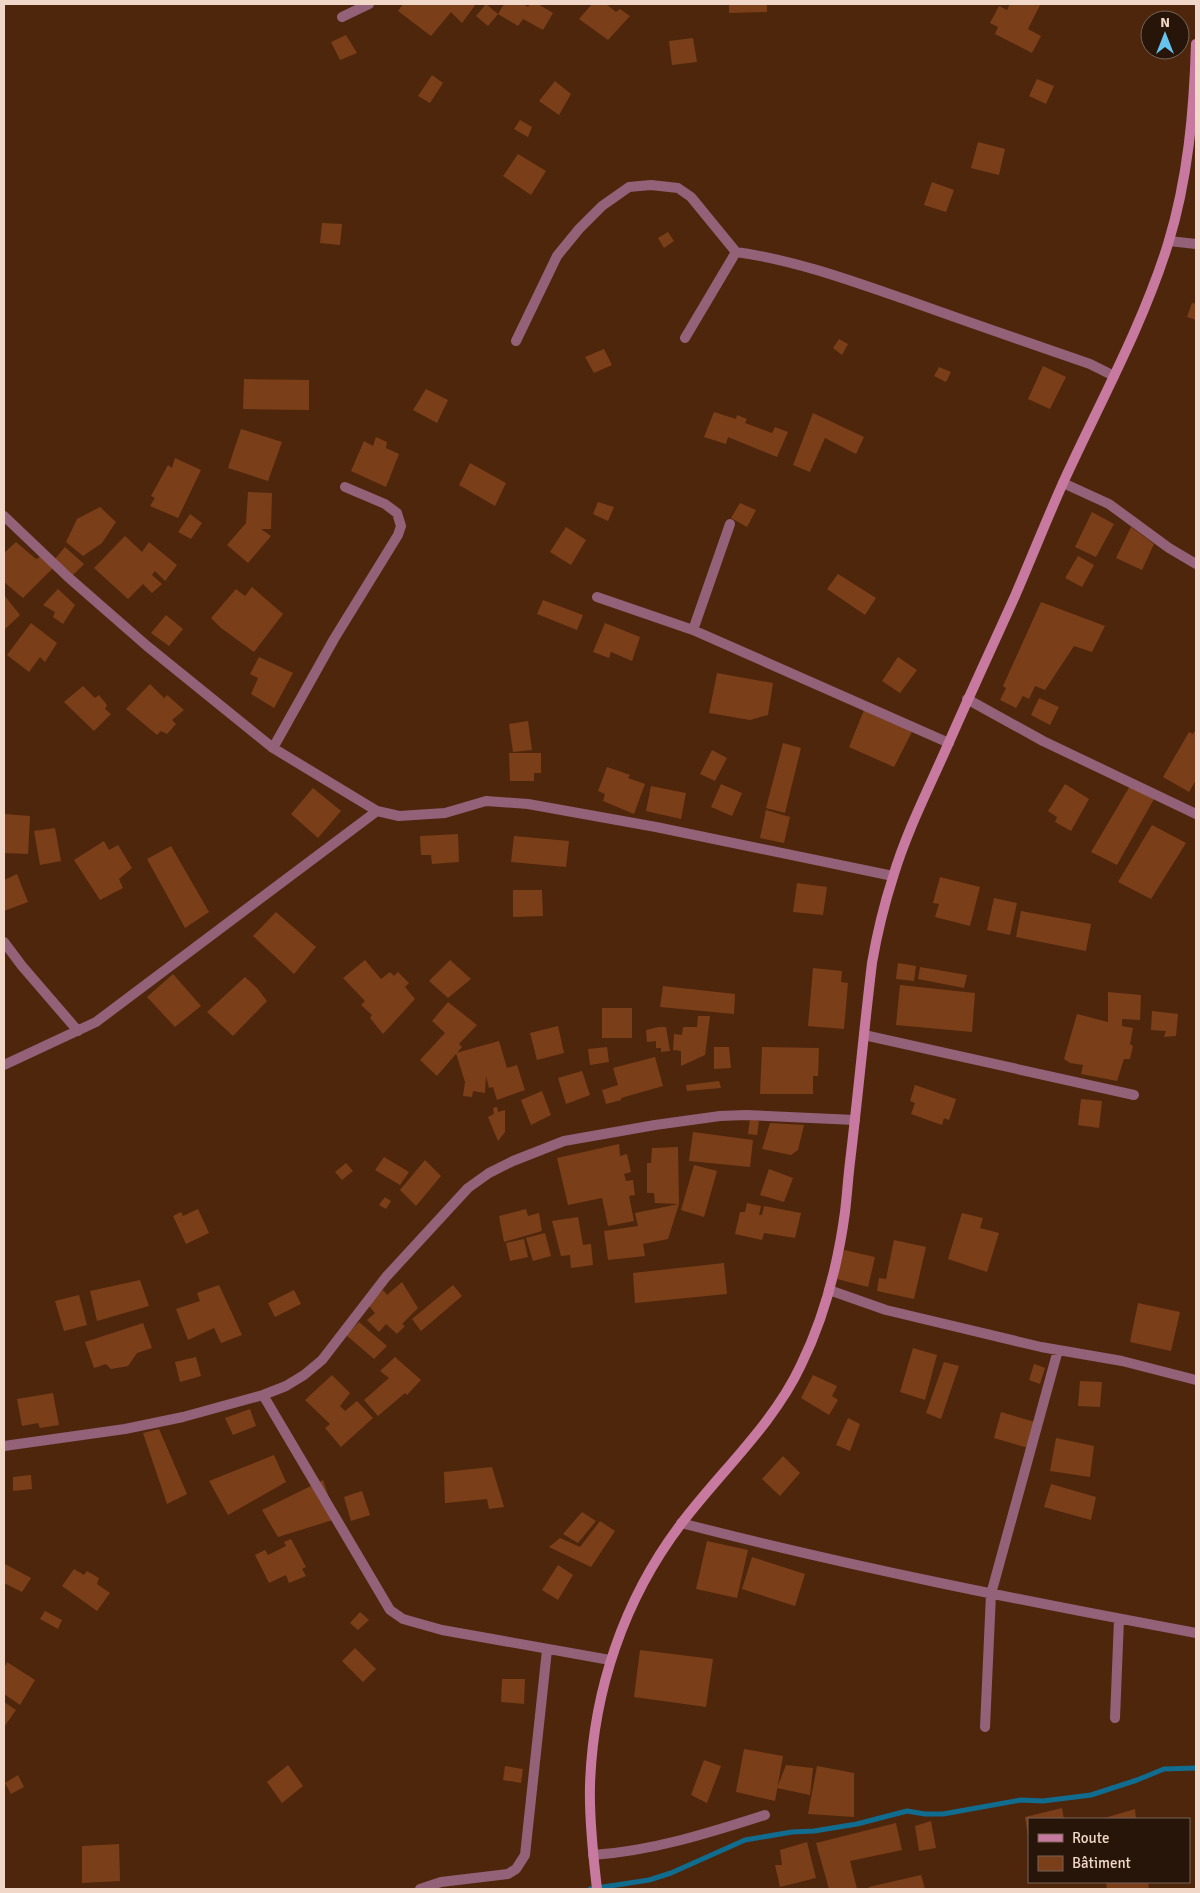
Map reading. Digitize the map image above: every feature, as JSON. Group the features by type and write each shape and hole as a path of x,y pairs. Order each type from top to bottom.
{"street":[{"path":"342,17 369,4"},
{"path":"597,1889 593,1855 590,1785 592,1753 601,1693 610,1660 631,1608 660,1554 681,1523 765,1423 801,1367 816,1330 829,1290 845,1213 877,935 893,876 927,790 967,699 1148,297 1168,242 1183,180 1195,88 1196,44"},
{"path":"516,341 557,256 579,229 602,206 629,187 651,185 678,188 691,198 736,252 798,264 1090,364 1114,376"},
{"path":"1168,242 1196,244"},
{"path":"684,338 736,252"},
{"path":"1063,483 1109,504 1168,548 1196,564"},
{"path":"273,748 334,639 398,535 401,526 398,513 384,504 345,487"},
{"path":"4,516 68,577 147,646 273,748 377,811 399,816 445,813 486,801 528,804 656,826 893,876"},
{"path":"693,630 730,524"},
{"path":"597,597 693,630 949,742"},
{"path":"967,699 1043,741 1196,814"},
{"path":"4,1065 96,1022 377,811"},
{"path":"4,942 22,966 78,1031"},
{"path":"864,1035 1134,1095"},
{"path":"4,1446 135,1427 183,1417 263,1395 286,1386 304,1375 322,1360 386,1277 468,1188 513,1161 564,1141 720,1116 855,1120"},
{"path":"829,1290 886,1310 1058,1350 1122,1361 1196,1380"},
{"path":"985,1727 991,1594 1058,1350"},
{"path":"263,1395 390,1610 403,1619 442,1630 610,1660"},
{"path":"681,1523 793,1552 991,1594 1196,1633"},
{"path":"1114,1718 1119,1619"},
{"path":"420,1889 441,1882 508,1874 516,1868 525,1855 546,1650"},
{"path":"593,1855 634,1851 703,1835 765,1815"}],"building":[{"path":"403,4 476,4 462,23 451,12 431,36 398,11"},
{"path":"486,4 498,14 488,26 476,16"},
{"path":"504,4 523,4 528,7 530,4 538,4 553,13 543,30 523,19 518,26 498,14"},
{"path":"592,4 606,4 616,12 620,9 630,16 608,40 579,19"},
{"path":"729,4 767,4 767,12 729,13"},
{"path":"1010,4 1040,5 1028,29 1041,36 1032,53 995,34 998,27 990,23 999,6 1007,10"},
{"path":"346,35 357,53 340,60 331,42"},
{"path":"693,38 697,62 672,65 669,41"},
{"path":"432,75 443,83 430,103 418,96"},
{"path":"1037,79 1054,86 1046,104 1029,96"},
{"path":"555,81 571,94 559,115 539,101"},
{"path":"520,120 532,127 528,137 514,129"},
{"path":"978,142 1005,149 999,175 971,168"},
{"path":"518,154 546,171 531,195 503,176"},
{"path":"932,182 954,190 946,212 924,205"},
{"path":"322,223 342,224 340,245 320,243"},
{"path":"668,232 674,241 664,248 658,238"},
{"path":"1192,303 1196,304 1196,320 1187,317"},
{"path":"839,339 848,344 842,355 833,348"},
{"path":"604,349 612,365 594,373 585,357"},
{"path":"1043,366 1066,377 1050,409 1028,399"},
{"path":"939,367 951,372 946,382 934,376"},
{"path":"244,379 309,380 309,410 243,409"},
{"path":"426,389 448,400 437,423 413,410"},
{"path":"714,412 736,419 737,415 747,419 745,423 772,433 775,427 788,432 777,457 728,437 726,444 704,437"},
{"path":"813,413 864,437 856,454 825,438 810,472 793,465"},
{"path":"241,429 282,442 268,481 228,468"},
{"path":"376,437 387,442 386,448 399,454 386,487 351,471 364,441 373,446"},
{"path":"175,458 201,470 178,518 150,506 155,498 151,496 168,465 172,468"},
{"path":"470,463 506,483 495,506 459,485"},
{"path":"248,492 272,493 271,529 261,529 271,536 248,563 227,545 246,523"},
{"path":"598,502 614,507 608,521 593,514"},
{"path":"740,503 756,510 747,527 731,518"},
{"path":"100,507 116,522 102,543 83,556 66,542 77,519"},
{"path":"1092,512 1114,524 1096,557 1075,547"},
{"path":"190,514 202,523 191,539 178,532"},
{"path":"566,527 586,540 571,565 550,552"},
{"path":"1131,527 1154,544 1142,570 1116,558"},
{"path":"125,536 142,552 149,542 177,565 165,581 155,571 152,575 162,584 152,593 143,584 128,599 94,568"},
{"path":"16,542 36,559 42,556 53,568 23,598 4,582 4,553"},
{"path":"65,547 84,564 72,576 54,560"},
{"path":"1078,556 1094,565 1082,587 1065,578"},
{"path":"838,574 876,598 865,615 827,589"},
{"path":"252,587 283,614 254,652 221,628 211,618 236,589 245,596"},
{"path":"58,589 75,605 63,624 53,617 55,612 43,605"},
{"path":"4,595 20,615 4,630"},
{"path":"543,600 583,615 577,630 537,614"},
{"path":"1041,602 1105,626 1092,652 1074,646 1045,690 1035,686 1029,699 1023,696 1016,708 1000,700 1006,688 1003,686"},
{"path":"166,615 183,629 169,646 151,633"},
{"path":"31,623 57,643 45,662 40,657 29,672 7,655"},
{"path":"605,623 640,637 632,661 611,652 609,658 593,652"},
{"path":"259,657 293,673 274,708 251,694 258,678 250,674"},
{"path":"898,657 917,670 900,693 882,681"},
{"path":"717,673 773,683 768,715 750,720 709,713"},
{"path":"150,684 164,698 161,702 167,695 184,710 172,720 176,724 167,734 161,731 157,735 126,709"},
{"path":"83,686 95,698 99,695 107,705 105,709 111,714 94,731 64,702"},
{"path":"1039,698 1059,707 1050,725 1031,715"},
{"path":"864,710 913,730 894,767 849,747"},
{"path":"528,721 532,750 513,752 509,724"},
{"path":"1196,729 1196,780 1189,792 1163,777 1189,732 1193,734"},
{"path":"783,743 801,748 785,813 766,808"},
{"path":"712,750 727,758 715,781 700,774"},
{"path":"509,753 541,753 541,773 534,773 534,781 510,781"},
{"path":"607,767 630,775 628,778 645,784 634,814 603,801 605,794 598,791"},
{"path":"721,784 742,793 732,816 711,807"},
{"path":"1065,784 1089,799 1071,831 1055,822 1057,817 1048,811"},
{"path":"651,786 686,793 681,819 646,811"},
{"path":"1130,786 1154,799 1117,865 1091,852"},
{"path":"313,788 341,811 318,838 291,814"},
{"path":"766,810 790,817 784,843 760,838"},
{"path":"4,814 30,816 28,854 4,853"},
{"path":"1152,825 1186,843 1151,899 1118,882"},
{"path":"55,828 61,861 40,865 34,831"},
{"path":"458,834 459,862 432,864 431,855 421,855 420,836"},
{"path":"514,836 569,841 566,867 511,862"},
{"path":"104,841 109,850 118,845 132,868 119,879 123,888 100,900 74,860"},
{"path":"171,846 209,912 185,928 147,859"},
{"path":"17,874 28,902 4,911 4,880"},
{"path":"940,877 980,887 970,926 935,917 939,904 933,903"},
{"path":"797,883 827,887 823,915 793,912"},
{"path":"513,890 542,890 543,916 513,917"},
{"path":"994,898 1017,903 1010,935 987,930"},
{"path":"1021,911 1091,924 1086,951 1016,937"},
{"path":"276,912 316,947 294,974 253,936"},
{"path":"365,960 381,979 390,972 394,976 398,972 409,983 405,987 415,999 383,1034 370,1018 372,1015 361,1005 365,1001 343,978"},
{"path":"450,960 471,979 448,998 429,981"},
{"path":"898,963 916,966 914,981 896,979"},
{"path":"920,967 967,975 964,988 918,979"},
{"path":"813,968 842,971 841,982 848,983 844,1029 808,1026"},
{"path":"173,974 201,1006 175,1027 147,997"},
{"path":"245,977 267,1001 233,1036 207,1012"},
{"path":"900,985 975,993 972,1032 896,1025"},
{"path":"663,986 735,994 734,1014 660,1007"},
{"path":"1108,992 1141,995 1140,1020 1122,1019 1122,1026 1133,1028 1130,1044 1133,1046 1130,1059 1124,1059 1117,1081 1081,1074 1083,1065 1070,1063 1064,1059 1077,1014 1108,1022"},
{"path":"448,1002 477,1025 459,1044 462,1047 437,1076 420,1060 445,1033 432,1021"},
{"path":"602,1008 632,1008 632,1038 602,1038"},
{"path":"1152,1011 1178,1014 1176,1036 1164,1037 1166,1031 1151,1030"},
{"path":"698,1016 710,1016 705,1055 681,1066 681,1051 673,1050 674,1034 682,1035 683,1027 697,1027"},
{"path":"558,1026 564,1053 537,1060 530,1033"},
{"path":"666,1027 670,1051 661,1052 661,1048 656,1048 656,1041 647,1042 646,1030"},
{"path":"499,1041 507,1068 517,1065 525,1090 497,1100 493,1087 489,1088 486,1076 485,1093 473,1091 472,1097 463,1096 465,1082 456,1053"},
{"path":"607,1047 609,1062 590,1065 588,1049"},
{"path":"714,1047 729,1047 731,1068 714,1069"},
{"path":"762,1047 819,1048 818,1076 813,1076 813,1094 760,1094"},
{"path":"655,1057 663,1086 606,1104 602,1090 618,1085 613,1068"},
{"path":"582,1071 590,1095 566,1104 558,1078"},
{"path":"719,1081 721,1088 687,1091 686,1085"},
{"path":"915,1085 956,1099 949,1120 944,1118 942,1125 911,1114 915,1103 910,1101"},
{"path":"542,1091 551,1115 531,1125 521,1100"},
{"path":"1081,1099 1102,1101 1099,1128 1078,1125"},
{"path":"497,1107 498,1112 505,1110 505,1132 498,1141 488,1117 494,1114 493,1108"},
{"path":"750,1119 759,1121 757,1135 748,1134"},
{"path":"770,1123 804,1125 798,1150 791,1155 762,1149"},
{"path":"693,1132 753,1140 750,1167 689,1161"},
{"path":"619,1144 620,1156 627,1154 631,1172 624,1174 626,1181 633,1180 635,1195 629,1196 634,1221 608,1226 602,1198 568,1205 557,1158"},
{"path":"678,1147 679,1204 655,1203 654,1193 647,1193 647,1163 651,1163 652,1148"},
{"path":"384,1157 409,1172 400,1185 375,1170"},
{"path":"425,1160 441,1176 416,1206 400,1190"},
{"path":"346,1163 353,1171 342,1180 335,1172"},
{"path":"694,1165 717,1171 704,1217 681,1210"},
{"path":"769,1169 793,1178 784,1202 760,1195"},
{"path":"385,1197 391,1201 386,1209 379,1205"},
{"path":"747,1203 761,1206 759,1215 762,1215 764,1206 801,1213 795,1238 764,1233 762,1240 735,1234 740,1212 745,1212"},
{"path":"679,1204 668,1239 643,1244 645,1256 608,1260 604,1231 638,1226 635,1213"},
{"path":"198,1209 209,1233 186,1244 173,1216 181,1212 183,1216"},
{"path":"526,1209 528,1216 539,1213 542,1231 504,1242 499,1216"},
{"path":"962,1213 983,1218 980,1228 999,1233 987,1272 948,1259"},
{"path":"578,1217 583,1245 591,1244 593,1265 571,1268 570,1255 561,1256 552,1221"},
{"path":"545,1233 551,1256 533,1261 526,1238"},
{"path":"524,1239 528,1257 510,1261 506,1243"},
{"path":"894,1240 926,1247 914,1299 877,1291 879,1278 886,1279"},
{"path":"844,1250 875,1257 868,1287 837,1279"},
{"path":"724,1263 727,1294 635,1303 633,1273"},
{"path":"140,1280 149,1306 97,1321 90,1291"},
{"path":"402,1282 418,1308 402,1324 405,1326 397,1334 386,1324 379,1332 367,1320 375,1313 367,1304 383,1290 387,1295"},
{"path":"219,1285 242,1335 221,1343 214,1328 188,1340 176,1309 200,1301 197,1293"},
{"path":"453,1285 462,1296 421,1331 412,1319"},
{"path":"294,1290 301,1304 275,1317 268,1303"},
{"path":"79,1295 87,1325 64,1331 55,1301"},
{"path":"1138,1303 1180,1312 1171,1351 1130,1342"},
{"path":"359,1322 387,1346 374,1359 346,1335"},
{"path":"143,1323 152,1348 137,1353 128,1366 111,1369 106,1364 94,1368 85,1342"},
{"path":"913,1348 937,1355 925,1400 900,1392"},
{"path":"196,1357 201,1376 180,1382 175,1362"},
{"path":"395,1357 421,1380 407,1395 405,1393 378,1416 364,1400 389,1378 380,1371"},
{"path":"944,1362 959,1366 941,1419 926,1413"},
{"path":"1034,1364 1045,1368 1040,1384 1029,1380"},
{"path":"332,1375 350,1393 340,1406 345,1411 357,1401 373,1418 341,1447 325,1428 330,1424 305,1400"},
{"path":"813,1375 837,1386 832,1396 838,1400 829,1415 801,1398"},
{"path":"1080,1381 1102,1382 1100,1407 1078,1406"},
{"path":"53,1393 59,1425 40,1428 38,1423 22,1426 17,1399"},
{"path":"250,1409 256,1426 233,1435 225,1418"},
{"path":"1001,1412 1035,1422 1028,1448 994,1438"},
{"path":"848,1418 860,1424 850,1451 836,1445"},
{"path":"159,1429 187,1494 167,1504 143,1433"},
{"path":"1056,1438 1094,1446 1090,1477 1050,1471"},
{"path":"274,1455 286,1482 228,1515 209,1481"},
{"path":"783,1456 800,1473 780,1496 762,1479"},
{"path":"492,1467 504,1507 489,1509 487,1499 445,1503 444,1472"},
{"path":"31,1475 32,1489 13,1491 13,1477"},
{"path":"323,1480 336,1519 278,1537 262,1510"},
{"path":"1051,1484 1096,1497 1091,1520 1044,1507"},
{"path":"362,1491 370,1515 351,1521 344,1497"},
{"path":"582,1512 596,1521 578,1543 563,1534"},
{"path":"600,1521 615,1531 591,1567 549,1547 560,1538 580,1547"},
{"path":"291,1539 306,1567 302,1569 306,1576 289,1583 286,1575 269,1583 255,1555 265,1550 268,1555 286,1546 284,1542"},
{"path":"707,1541 748,1550 737,1598 696,1589"},
{"path":"752,1557 805,1574 795,1606 742,1589"},
{"path":"5,1564 31,1578 22,1592 4,1583"},
{"path":"558,1565 573,1575 558,1600 542,1590"},
{"path":"74,1569 84,1575 87,1571 99,1578 97,1584 110,1593 97,1611 62,1586"},
{"path":"45,1611 62,1620 58,1629 40,1619"},
{"path":"360,1612 369,1620 358,1630 350,1623"},
{"path":"355,1648 376,1669 363,1682 342,1661"},
{"path":"640,1650 713,1659 706,1707 634,1697"},
{"path":"7,1662 35,1680 20,1705 4,1694 4,1668"},
{"path":"502,1679 525,1679 524,1704 501,1702"},
{"path":"4,1702 16,1710 4,1727"},
{"path":"744,1749 783,1756 775,1801 736,1792"},
{"path":"704,1760 721,1766 707,1803 691,1795"},
{"path":"288,1765 303,1786 282,1803 267,1782"},
{"path":"786,1765 813,1768 810,1795 777,1788"},
{"path":"505,1766 523,1769 521,1783 503,1780"},
{"path":"817,1766 854,1773 854,1817 808,1814"},
{"path":"18,1775 24,1787 11,1794 5,1783"},
{"path":"1062,1808 1064,1818 1028,1818 1028,1836 1025,1817"},
{"path":"1135,1809 1136,1818 1104,1818"},
{"path":"931,1821 936,1848 919,1851 915,1826"},
{"path":"896,1823 902,1850 850,1861 857,1889 829,1889 816,1843"},
{"path":"807,1842 816,1878 780,1887 775,1865 782,1865 780,1850"},
{"path":"119,1844 120,1881 82,1883 82,1846"},
{"path":"921,1875 925,1889 869,1889 869,1887"},
{"path":"1106,1883 1148,1883 1149,1889 1107,1889"}],"waterway":[{"path":"590,1889 649,1880 671,1873 745,1840 857,1824 907,1811 943,1814 1021,1800 1043,1801 1091,1795 1164,1769 1196,1768"}]}
